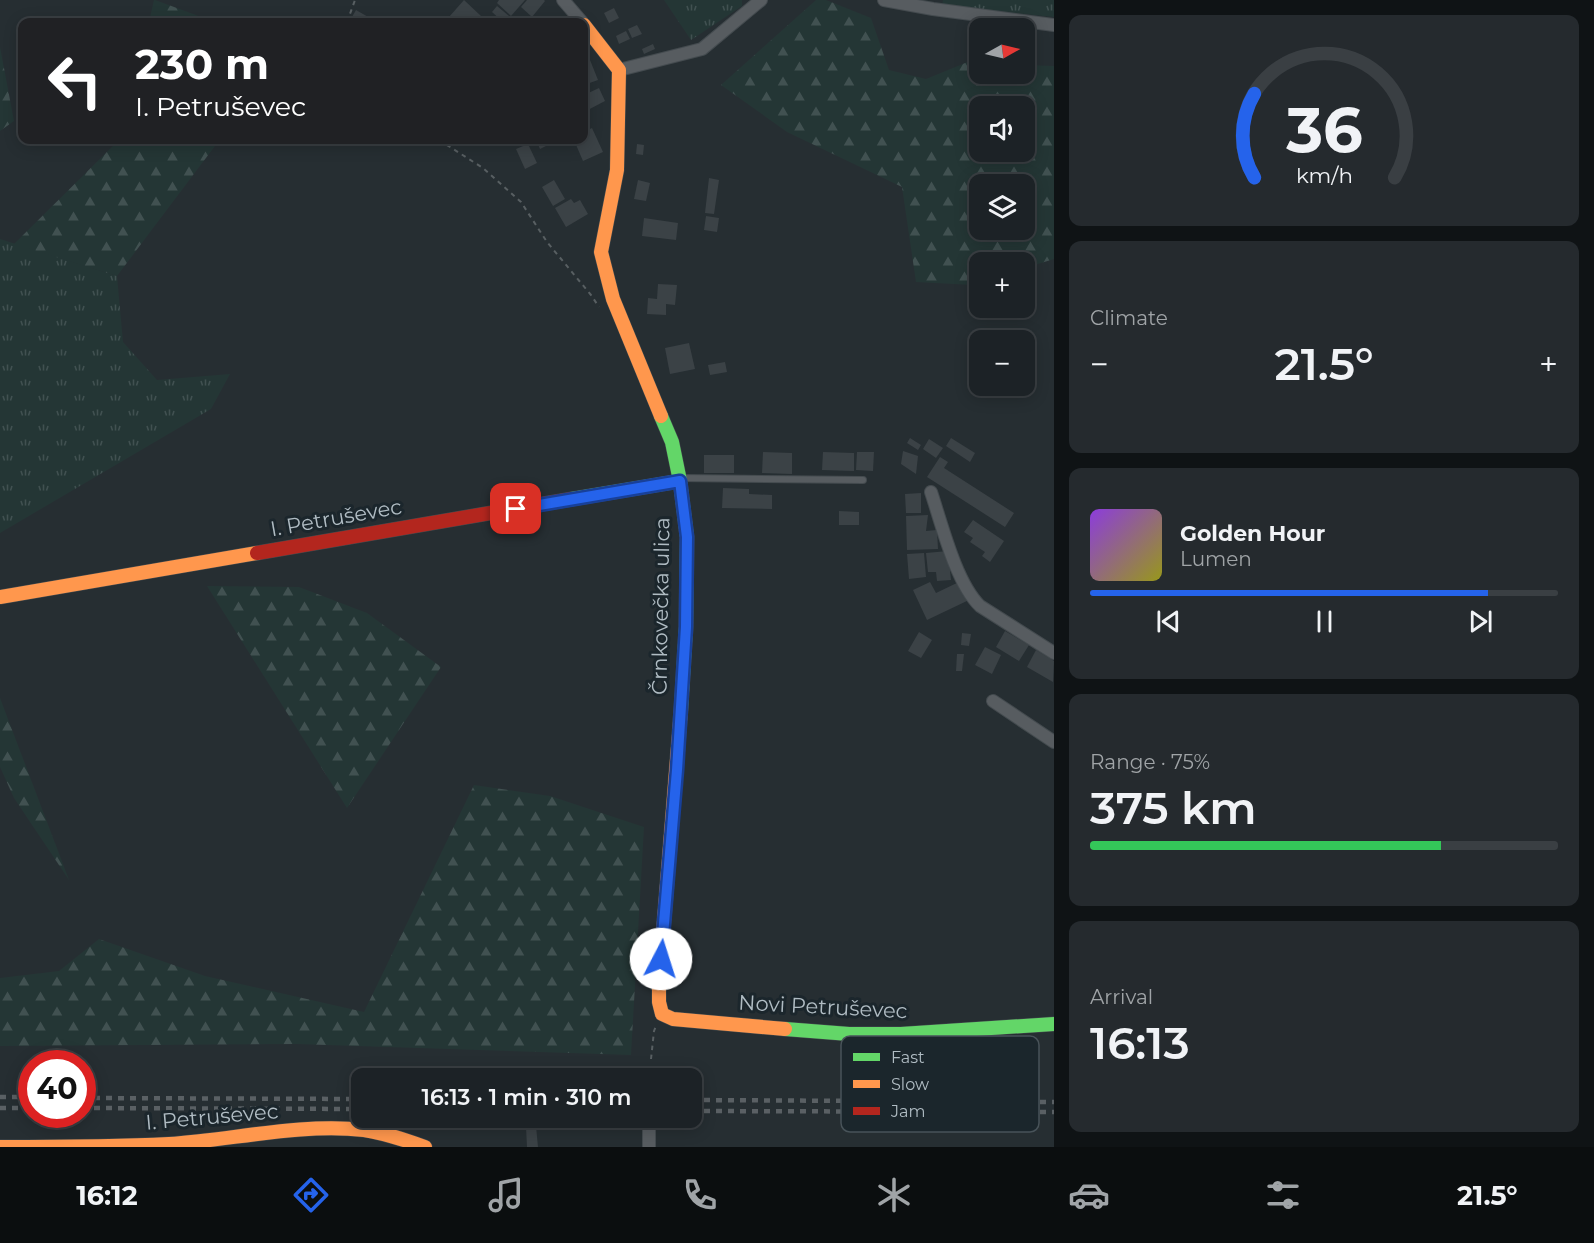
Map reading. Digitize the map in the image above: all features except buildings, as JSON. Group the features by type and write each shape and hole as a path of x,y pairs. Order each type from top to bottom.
{"street":[{"path":"563,0 578,18"},
{"path":"588,30 619,70 702,49 761,0"},
{"path":"884,0 1054,25"},
{"name":"Črnkovečka ulica","path":"619,70 617,170 601,252 613,299 672,442 687,537 686,627 677,770 659,983 659,1002 662,1014"},
{"name":"I. Petruševec","path":"0,597 679,479"},
{"path":"932,492 962,580 971,598 1054,652"},
{"path":"993,701 1054,742"},
{"name":"Novi Petruševec","path":"662,1014 673,1019 849,1034 901,1034 1054,1024"},
{"path":"649,1128 649,1147"},
{"name":"I. Petruševec","path":"0,1147 170,1144 276,1132 348,1129 399,1137 425,1147"}],"lane":[{"path":"679,479 863,480"}],"path":[{"path":"348,18 355,0"},
{"path":"445,144 483,168 521,202 547,242 591,295 602,312"},
{"path":"651,1059 654,1031 662,1014"}],"green space":[{"path":"155,0 204,18 150,18"},
{"path":"664,0 742,0 742,6 691,40"},
{"path":"816,0 826,0 871,18 889,70 926,79 969,61 969,84 1035,84 1035,65 1054,66 1054,259 1035,265 1035,252 969,252 969,285 916,282 902,187 787,132 721,85"},
{"path":"943,0 1054,0 1054,17 942,6"},
{"path":"0,47 14,121 0,131"},
{"path":"115,144 216,144 117,276 14,244"},
{"path":"0,239 117,276 123,342 157,380 230,374 211,409 0,533"},
{"path":"207,586 299,587 367,613 441,667 347,808"},
{"path":"0,698 69,880 14,798 0,767"},
{"path":"474,785 550,796 644,827 631,1055 296,1044 0,1046 0,978 59,971 99,939 205,976 364,1012"}],"railway":[{"path":"0,1097 18,1097"},
{"path":"96,1098 351,1099"},
{"path":"702,1100 841,1101"},
{"path":"1039,1102 1054,1102"},
{"path":"0,1108 18,1108"},
{"path":"96,1108 351,1109"},
{"path":"702,1111 841,1111"},
{"path":"1039,1112 1054,1112"}],"traffic: fast":[{"path":"661,416 672,442 680,481 687,537 686,627 681,709"},
{"path":"572,499 680,481"},
{"path":"785,1029 849,1034 901,1034 1054,1024"}],"traffic: slow":[{"path":"588,30 619,70 617,170 601,252 613,299 661,416"},
{"path":"0,597 257,553"},
{"path":"681,709 659,983 659,1002 662,1014 673,1019 785,1029"},
{"path":"0,1147 169,1144 291,1130 340,1128 380,1133 425,1147"}],"traffic: jam":[{"path":"257,553 572,499"}],"route":[{"path":"516,509 680,481 687,537 686,627 661,959"}]}
